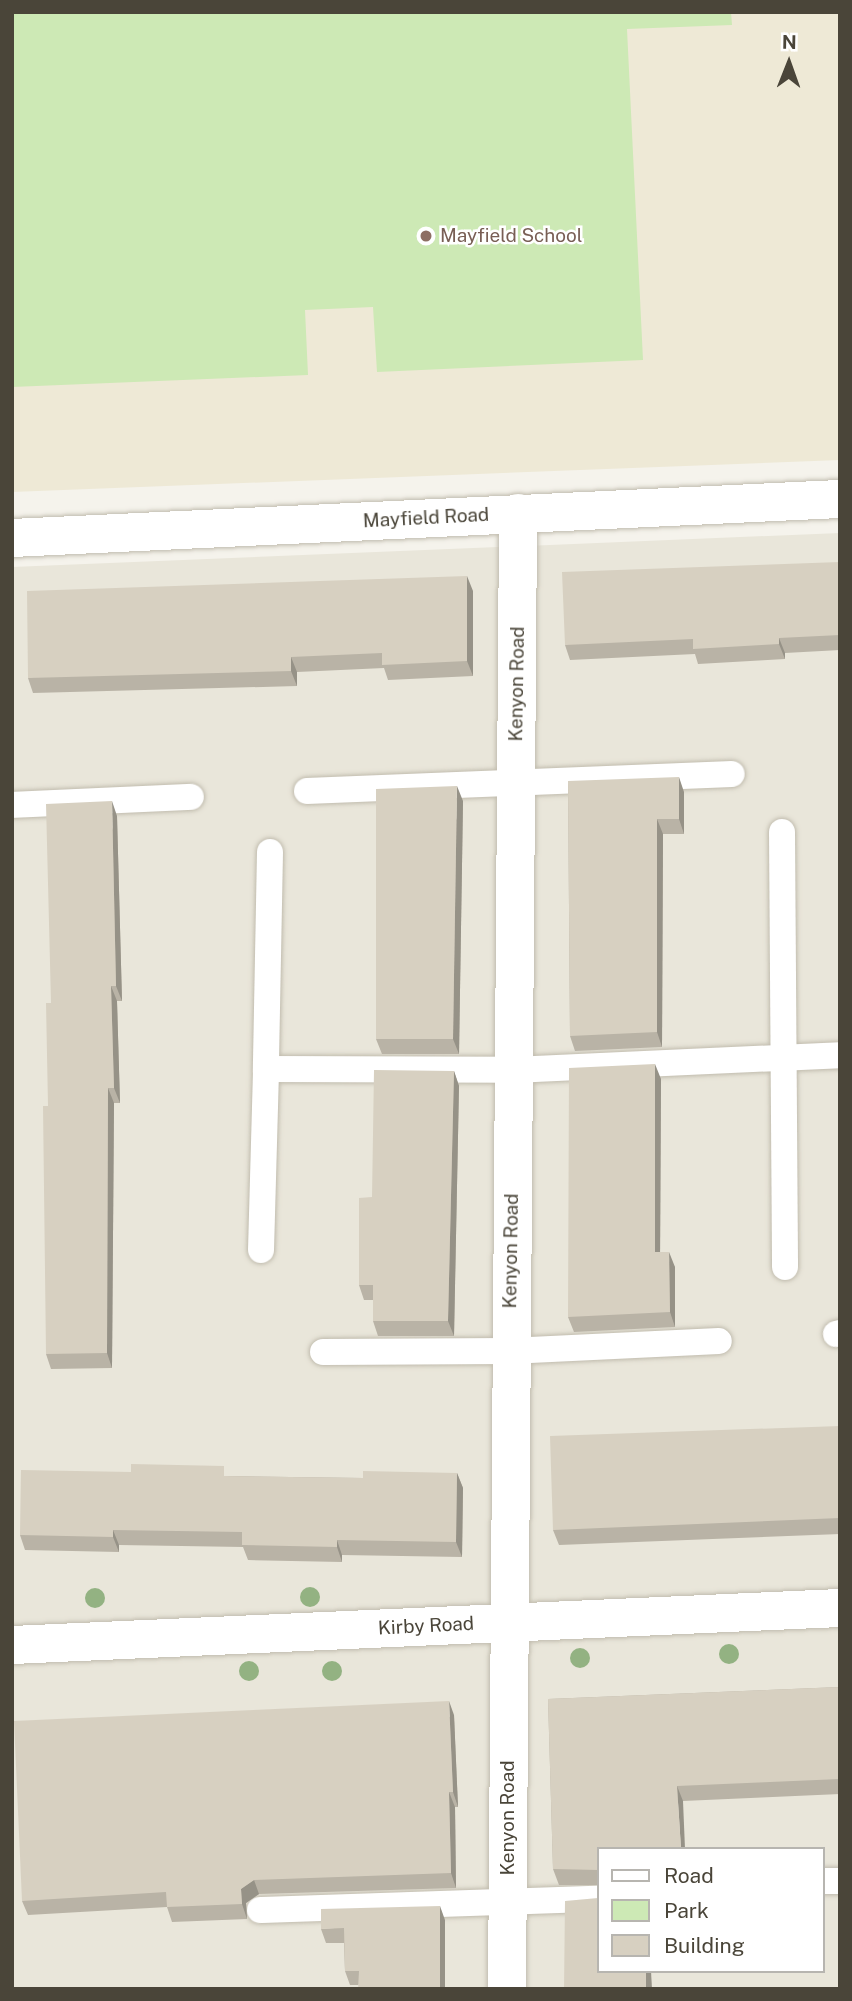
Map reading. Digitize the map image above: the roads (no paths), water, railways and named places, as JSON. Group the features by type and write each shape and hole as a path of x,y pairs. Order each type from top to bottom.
{"street":[{"name":"Mayfield Road","path":"12,538 840,499"},
{"name":"Kenyon Road","path":"507,1989 509,1351 518,513"},
{"name":"Kirby Road","path":"12,1645 840,1608"}],"lane":[{"path":"307,791 732,774"},
{"path":"12,805 191,797"},
{"path":"782,832 785,1267"},
{"path":"261,1250 270,852"},
{"path":"266,1069 513,1070 840,1055"},
{"path":"323,1352 509,1351 719,1341"},
{"path":"260,1910 596,1899"}],"place":[{"name":"Mayfield School","path":"426,236"}]}
